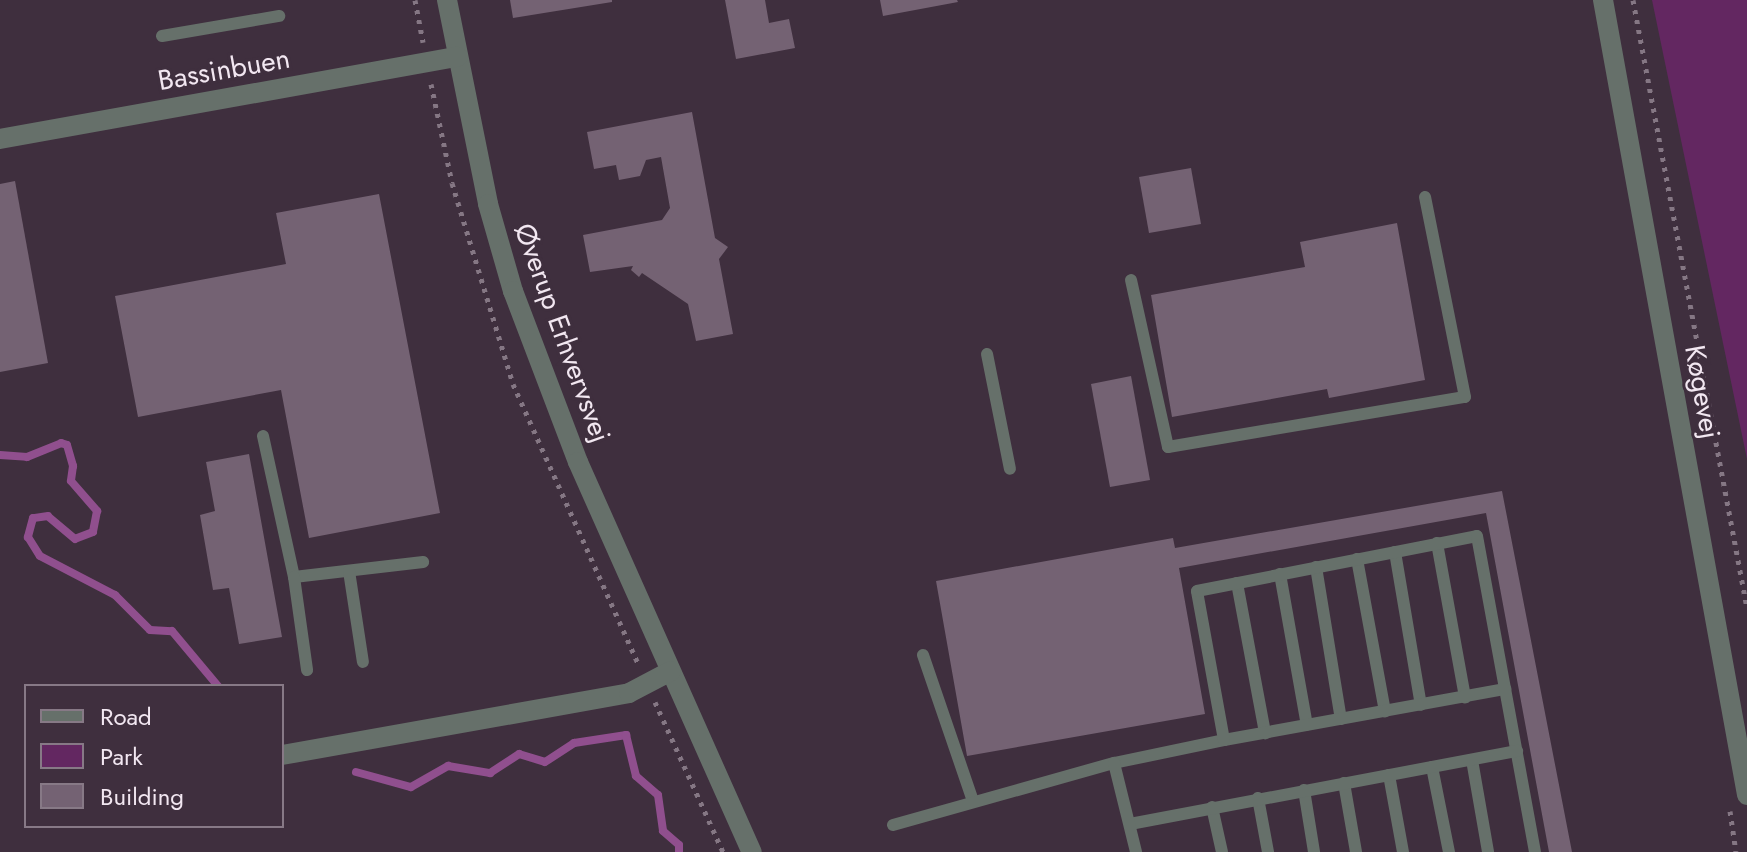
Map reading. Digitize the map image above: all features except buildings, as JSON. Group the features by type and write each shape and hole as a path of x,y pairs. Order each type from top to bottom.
{"street":[{"name":"Øverup Erhvervsvej","path":"447,0 488,204 513,291 578,462 752,852"},
{"name":"Køgevej","path":"1603,0 1747,795"},
{"name":"Bassinbuen","path":"0,139 458,57"},
{"path":"284,755 629,693 671,671"}],"lane":[{"path":"162,36 279,16"},
{"path":"1131,280 1168,447 1465,397 1425,197"},
{"path":"987,354 1010,469"},
{"path":"263,436 294,577 307,670"},
{"path":"1224,740 1197,591 1477,536 1535,852"},
{"path":"1437,543 1465,697"},
{"path":"1395,552 1421,705"},
{"path":"1357,559 1385,711"},
{"path":"294,577 423,562"},
{"path":"1316,567 1341,719"},
{"path":"349,571 363,662"},
{"path":"1280,574 1307,725"},
{"path":"1237,583 1265,733"},
{"path":"923,655 973,801"},
{"path":"893,825 1114,763 1505,689"},
{"path":"1130,824 1517,751"},
{"path":"1472,760 1488,852"},
{"path":"1114,763 1136,852"},
{"path":"1432,767 1449,852"},
{"path":"1389,775 1403,852"},
{"path":"1344,783 1356,852"},
{"path":"1304,790 1314,852"},
{"path":"1258,798 1268,852"},
{"path":"1212,807 1222,852"}],"path":[{"path":"1633,0 1747,608"}],"green space":[{"path":"1652,0 1747,0 1747,459"}],"waterway":[{"path":"0,455 27,457 61,443 67,445 73,466 71,481 97,511 93,532 75,539 48,516 33,518 28,537 40,556 115,595 150,630 172,631 216,684"},
{"path":"356,772 411,787 448,766 490,773 519,754 545,762 574,743 626,735 636,776 658,795 663,831 679,845 679,852"}]}
